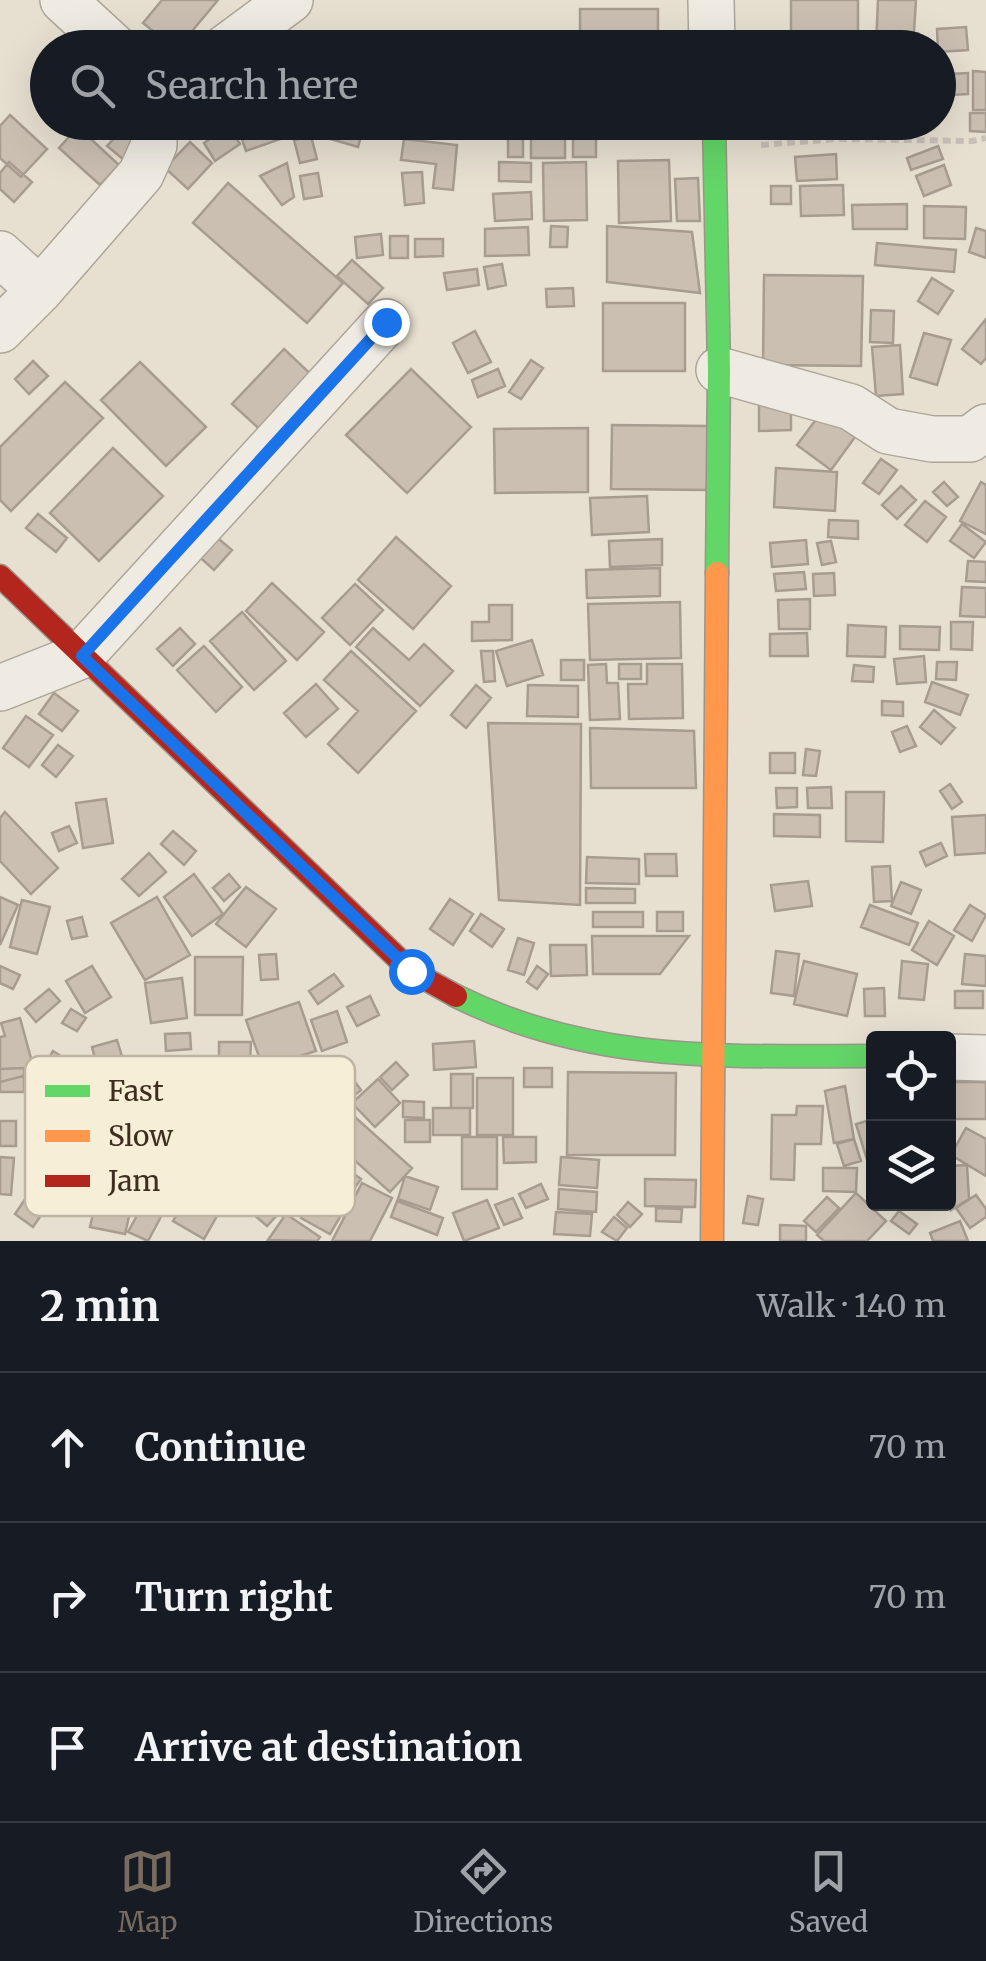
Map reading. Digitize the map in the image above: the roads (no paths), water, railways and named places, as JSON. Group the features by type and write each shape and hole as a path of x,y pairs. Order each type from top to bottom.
{"street":[{"path":"63,0 96,30"},
{"path":"249,30 290,0"},
{"path":"711,0 712,30"},
{"path":"0,330 141,174 154,140"},
{"path":"712,1241 719,370 714,140"},
{"path":"0,254 40,290"},
{"path":"0,688 82,656 386,322"},
{"path":"719,370 851,407 888,431 932,440 970,440 986,426"},
{"path":"0,576 411,971 462,1002 522,1026 626,1050 866,1056"},
{"path":"956,1057 986,1058"}]}
